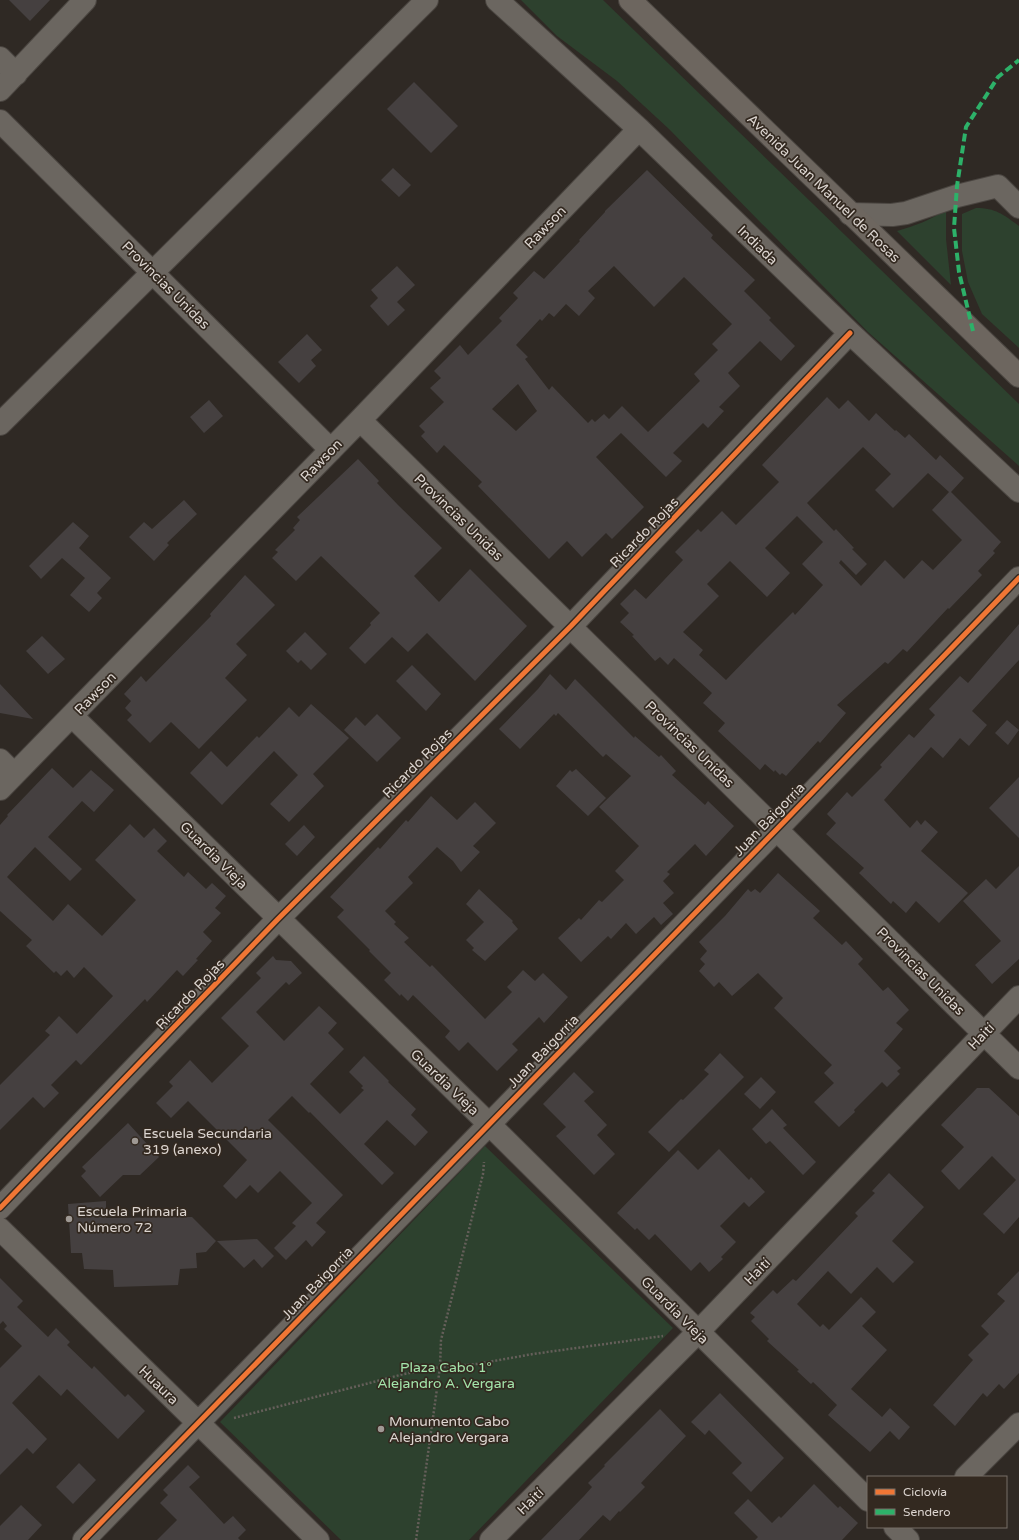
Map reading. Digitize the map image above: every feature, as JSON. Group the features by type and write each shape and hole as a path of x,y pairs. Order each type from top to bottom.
{"main road":[{"name":"Avenida Juan Manuel de Rosas","path":"630,0 1019,376"}],"street":[{"path":"0,90 85,0"},
{"path":"0,424 427,0"},
{"name":"Indiada","path":"497,0 639,129 850,333 1019,491"},
{"path":"0,58 16,74"},
{"name":"Provincias Unidas","path":"0,121 331,450"},
{"name":"Rawson","path":"5,774 72,716 360,420 639,129"},
{"path":"850,214 892,215 906,213 957,196 998,186 1019,207"},
{"name":"Ricardo Rojas","path":"0,1208 278,919 571,626 850,333"},
{"name":"Provincias Unidas","path":"360,420 1019,1068"},
{"name":"Juan Baigorria","path":"84,1540 777,829 1019,578"},
{"name":"Guardia Vieja","path":"72,716 489,1124 867,1499"},
{"name":"Haití","path":"491,1540 698,1332 1019,997"},
{"name":"Huaura","path":"0,1229 318,1540"},
{"path":"967,1476 1019,1424"}],"path":[{"path":"416,1540 440,1367 441,1340 483,1174 485,1160"},
{"path":"232,1419 404,1374 440,1367 477,1364 533,1354 664,1336"}],"green space":[{"path":"521,0 603,0 1019,404 1019,466 868,332 669,129 617,81 557,36"},
{"path":"976,208 989,209 1004,215 1019,226 1019,348 982,314 968,282 962,251 962,214"},
{"path":"946,210 946,239 951,285 897,231 934,217"},
{"name":"Plaza Cabo 1° Alejandro A. Vergara","path":"485,1146 673,1328 469,1540 341,1540 220,1422"}],"building":[{"path":"9,0 50,0 30,21"},
{"path":"414,82 458,126 431,153 387,109"},
{"path":"393,168 411,185 399,197 381,180"},
{"path":"647,170 713,235 711,238 755,280 744,291 771,318 769,320 795,346 781,361 760,341 728,373 740,386 719,407 724,411 708,428 703,423 673,453 682,461 666,477 621,433 596,457 644,507 612,539 606,533 582,557 567,541 549,559 478,486 482,482 444,445 437,453 421,436 425,432 419,426 444,402 430,388 441,378 434,371 460,345 468,355 502,321 499,318 518,298 513,293 534,271 544,279 580,241 579,240 605,211","holes":["614,266 654,307 684,277 732,324 712,344 718,350 694,374 700,381 648,432 622,406 609,419 604,414 595,422 592,419 588,423 552,386 549,390 525,359 528,357 516,345 540,319 542,321 549,313 554,317 566,304 579,316 595,298 588,291","518,384 537,411 516,431 492,409"]},
{"path":"397,266 415,285 397,302 405,310 388,326 370,306 378,298 371,290"},
{"path":"307,334 322,350 311,360 316,366 299,383 278,362"},
{"path":"827,397 839,409 848,400 869,421 876,413 895,431 896,430 905,438 909,434 936,460 940,455 964,478 951,492 1001,542 993,551 995,553 978,571 982,575 949,609 948,608 907,652 903,649 888,664 885,662 837,705 846,713 820,743 818,741 786,776 782,773 780,775 775,770 774,772 765,764 760,770 718,731 725,723 703,703 712,693 674,658 668,665 660,657 655,661 632,636 634,635 620,622 629,613 620,604 635,589 646,599 683,560 675,552 698,529 701,532 722,511 736,525 779,482 762,465","holes":["863,447 891,474 875,490 893,508 928,473 949,492 932,510 962,540 933,570 922,560 904,579 885,560 861,586 839,563 841,560 856,575 867,564 852,549 854,548 836,529 834,531 807,503","797,516 823,542 802,564 823,585 795,615 793,612 726,680 699,655 703,650 683,632 719,596 707,584 730,561 767,597 790,573 765,548"]},
{"path":"209,400 223,416 204,433 190,417"},
{"path":"358,459 379,481 377,483 442,548 414,576 439,602 470,569 527,626 475,681 427,633 408,652 392,637 365,664 349,648 371,625 370,623 380,613 321,556 296,581 272,558 278,552 275,550 295,530 293,528 300,520 297,517"},
{"path":"184,500 197,514 167,543 169,545 154,561 129,537 144,522 152,529"},
{"path":"73,522 89,536 79,548 111,578 97,593 102,598 89,612 70,595 85,578 62,558 41,579 29,566"},
{"path":"245,575 275,605 236,644 247,655 225,678 247,700 199,749 171,722 150,743 127,720 132,715 125,708 131,701 124,694 141,676 146,682 211,616 210,614"},
{"path":"1019,624 1019,660 972,711 987,725 969,746 960,738 943,758 931,747 884,800 910,828 917,820 921,825 925,820 938,832 921,851 968,893 939,923 916,901 906,913 893,901 891,904 859,873 864,868 826,834 836,823 827,814 847,792 852,797 882,767 880,765 909,734 914,738 935,715 929,709 960,676 968,683"},
{"path":"305,632 327,654 311,670 301,660 298,663 286,651"},
{"path":"42,636 65,659 48,674 26,651"},
{"path":"412,665 441,694 426,711 396,681"},
{"path":"550,674 566,690 575,679 634,738 635,736 659,757 661,755 676,771 672,775 705,805 708,801 734,826 706,856 695,844 667,872 670,874 663,881 674,893 663,903 673,914 661,925 654,917 636,934 626,923 611,939 608,936 581,962 558,938 579,918 581,920 599,900 602,902 624,880 615,871 639,846 599,807 631,776 606,754 603,757 558,713 556,716 554,714 520,749 499,729 538,689"},
{"path":"0,684 33,719 0,713"},
{"path":"311,704 349,738 313,774 324,786 289,822 270,804 298,775 274,751 222,805 190,773 211,751 227,767 257,736 259,738 289,707 299,717"},
{"path":"377,714 401,738 377,762 344,730 356,717 365,726"},
{"path":"1007,720 1019,730 1008,745 995,733"},
{"path":"52,768 73,788 91,770 114,790 94,812 82,801 48,837 82,869 70,881 35,847 7,877 53,921 68,904 102,936 136,900 95,860 130,824 144,838 154,828 167,841 157,851 184,877 188,872 206,889 212,883 226,896 215,908 221,913 203,932 212,941 196,959 198,960 183,976 177,970 147,1002 145,999 81,1065 76,1060 51,1085 59,1093 44,1108 33,1097 0,1130 0,1085 50,1035 45,1031 59,1016 77,1034 113,996 84,967 74,978 67,970 61,976 56,971 54,973 26,946 32,940 0,911 0,825 8,816 7,815"},
{"path":"576,769 606,798 588,816 556,786 570,770 572,772"},
{"path":"1019,777 1019,838 989,808"},
{"path":"431,796 457,820 475,802 496,823 473,846 480,852 461,872 453,861 437,847 408,877 413,883 385,911 396,922 394,924 409,938 404,942 430,967 432,965 485,1019 512,992 507,987 523,970 535,981 543,973 568,997 544,1023 539,1017 512,1044 518,1050 497,1071 468,1042 459,1051 445,1037 450,1031 413,995 408,1001 401,994 400,996 384,980 391,973 337,917 344,910 330,897 378,847 380,849 406,820 408,822"},
{"path":"304,825 315,837 297,856 285,844"},
{"path":"1019,866 1019,959 992,984 975,965 1001,941 963,901 986,879 996,889"},
{"path":"778,873 820,911 813,918 842,945 846,941 863,959 858,964 883,991 888,987 909,1010 896,1023 903,1029 884,1051 901,1068 897,1071 900,1074 887,1087 882,1082 854,1110 855,1112 839,1127 814,1102 834,1083 824,1073 832,1065 774,1008 783,998 758,973 732,996 719,982 714,987 699,971 705,964 700,959 707,951 699,942 725,916 748,889 751,892 755,889 760,893"},
{"path":"479,889 513,921 512,922 518,929 485,961 472,950 474,948 466,940 484,922 466,904"},
{"path":"273,956 276,960 291,961 302,973 289,985 286,982 256,1012 284,1041 319,1006 337,1023 328,1033 344,1049 310,1084 340,1114 364,1090 361,1088 363,1086 349,1072 364,1056 416,1109 411,1115 428,1132 415,1146 387,1120 364,1144 394,1173 382,1185 310,1112 309,1113 292,1096 268,1120 343,1195 316,1223 326,1232 312,1247 306,1240 286,1260 274,1248 296,1226 292,1223 312,1203 280,1171 258,1193 250,1185 236,1199 223,1186 247,1160 188,1101 171,1118 156,1103 173,1086 169,1082 190,1060 212,1083 249,1046 221,1018 261,978 256,973"},
{"path":"720,1053 744,1077 669,1152 648,1132 709,1074 704,1070"},
{"path":"574,1072 594,1092 584,1101 607,1125 597,1135 615,1154 594,1175 556,1136 566,1127 543,1104"},
{"path":"761,1077 776,1092 760,1109 744,1094"},
{"path":"977,1088 989,1088 1019,1116 1019,1217 1004,1234 983,1214 1016,1180 992,1156 959,1190 941,1171 964,1147 941,1125"},
{"path":"772,1109 787,1125 783,1128 816,1162 803,1175 770,1141 766,1144 752,1129"},
{"path":"128,1123 159,1157 140,1175 123,1175 100,1197 81,1176 86,1171 82,1167"},
{"path":"719,1149 749,1180 751,1177 765,1192 749,1207 744,1202 720,1226 736,1242 721,1257 723,1259 709,1272 700,1262 691,1271 655,1234 649,1240 637,1228 635,1230 617,1213 678,1150 698,1170"},
{"path":"889,1173 924,1207 892,1241 914,1262 893,1283 877,1267 851,1294 828,1271 797,1304 820,1327 823,1324 829,1330 861,1297 876,1312 862,1326 887,1350 851,1389 882,1417 890,1408 910,1427 899,1440 890,1431 870,1452 828,1415 837,1405 813,1382 811,1384 797,1371 799,1370 767,1341 769,1339 751,1321 755,1317 750,1313 773,1290 777,1294 793,1279 796,1281 858,1216 855,1213 875,1193 872,1191"},
{"path":"106,1201 106,1218 192,1217 216,1241 206,1252 196,1253 197,1268 180,1269 178,1285 114,1287 113,1270 84,1269 82,1253 71,1253 68,1204"},
{"path":"257,1239 274,1256 262,1268 254,1259 244,1268 217,1241"},
{"path":"1019,1271 1019,1373 1004,1389 999,1384 987,1397 983,1393 955,1426 933,1405 973,1360 968,1355 989,1334 981,1326 1005,1301 997,1294"},
{"path":"0,1278 23,1301 17,1307 48,1337 56,1328 70,1342 67,1345 92,1369 94,1366 125,1397 128,1394 145,1411 118,1439 67,1389 61,1396 39,1375 12,1403 47,1439 33,1454 27,1448 0,1475 0,1368 22,1346 4,1329 7,1326 3,1321 0,1324"},
{"path":"720,1393 784,1458 751,1492 732,1473 742,1463 709,1430 705,1435 691,1422"},
{"path":"660,1409 686,1436 641,1483 645,1487 610,1521 603,1515 579,1540 541,1540 592,1487 588,1483 605,1466 604,1465"},
{"path":"79,1463 96,1480 73,1504 56,1487"},
{"path":"188,1465 200,1477 189,1487 224,1524 233,1516 246,1530 238,1538 240,1540 157,1540 177,1520 160,1503 168,1495 163,1490"},
{"path":"814,1484 838,1508 840,1506 858,1523 842,1540 755,1540 758,1537 734,1513 748,1499 772,1523 779,1516 781,1518"},
{"path":"21,1505 42,1525 28,1540 0,1540 0,1526"}],"marked path":[{"path":"973,331 959,272 954,228 957,186 966,127 998,77 1019,60"}],"cycle path":[{"path":"0,1208 278,919 571,626 850,333"},
{"path":"84,1540 777,829 1019,578"}],"place":[{"name":"Escuela Secundaria 319 (anexo)","path":"135,1141"},
{"name":"Escuela Primaria Número 72","path":"69,1219"},
{"name":"Monumento Cabo Alejandro Vergara","path":"381,1429"}]}
